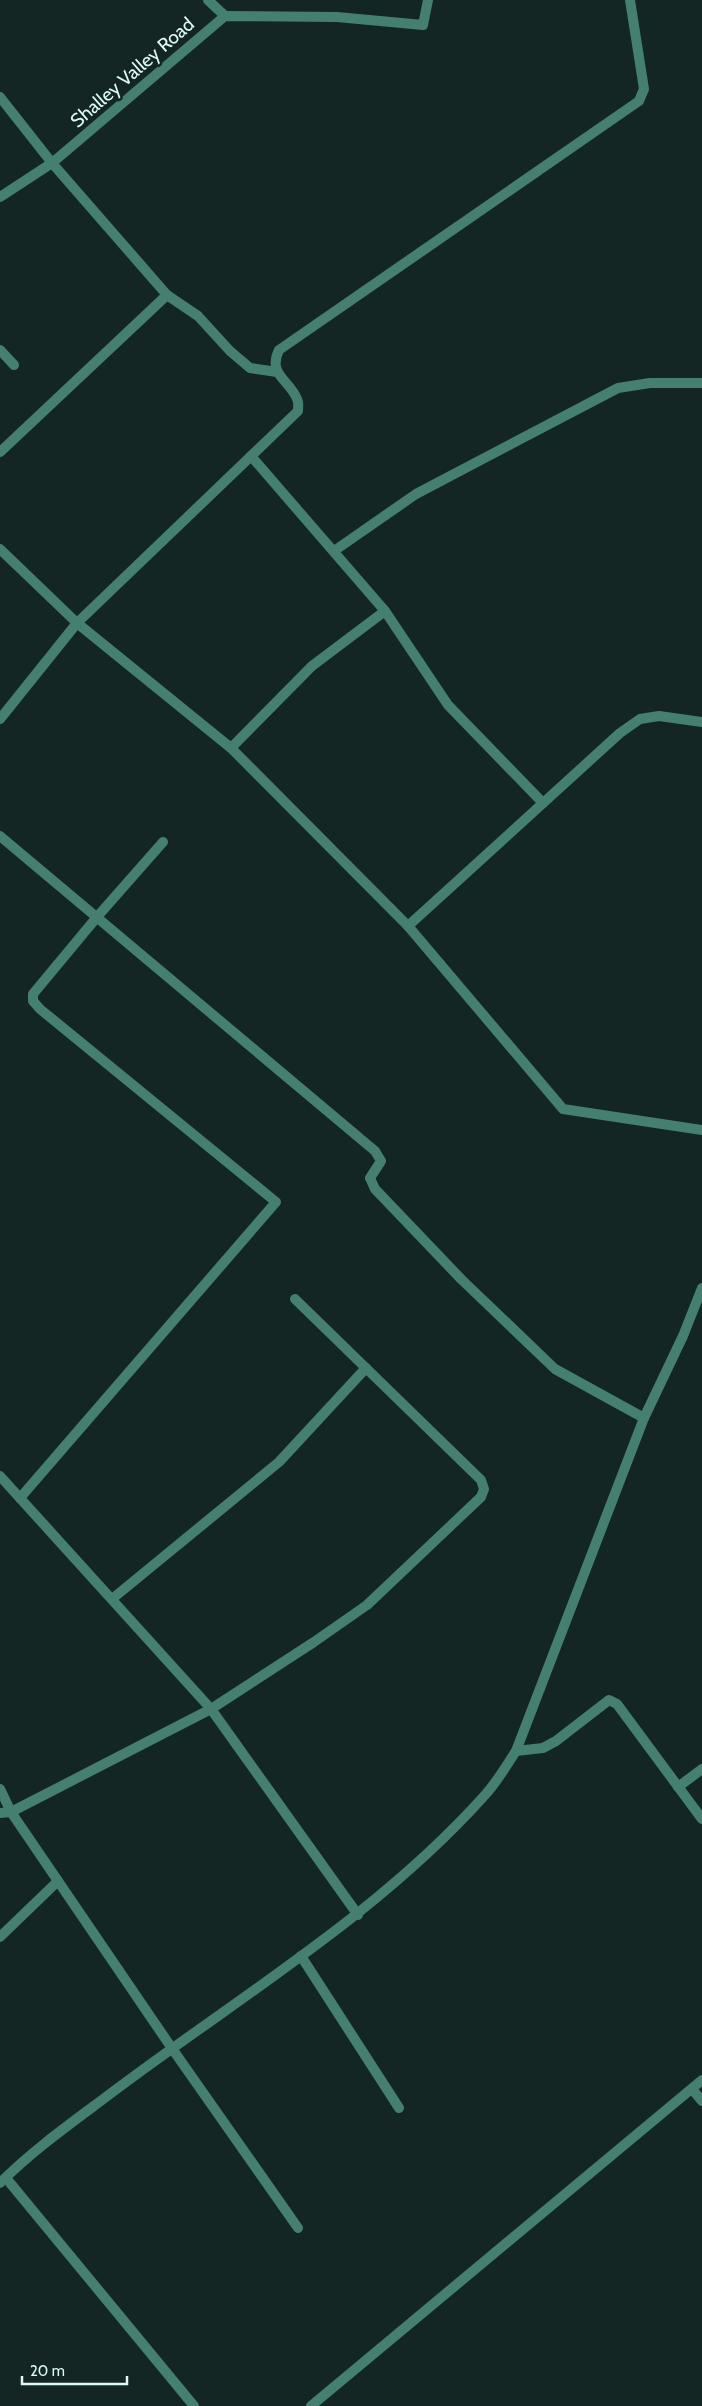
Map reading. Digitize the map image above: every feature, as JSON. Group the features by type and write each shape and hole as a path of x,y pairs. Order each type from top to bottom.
{"street":[{"path":"208,0 225,16 337,17 423,25 428,0"},
{"path":"0,719 78,623 298,411 297,398 277,372 275,358 279,350 639,101 644,89 630,0"},
{"name":"Shalley Valley Road","path":"0,197 52,163 225,16"},
{"path":"0,98 52,163 167,295 198,316 230,351 250,368 277,372"},
{"path":"0,452 167,295"},
{"path":"0,350 14,365"},
{"path":"334,552 416,494 618,388 650,382 702,383"},
{"path":"251,456 385,611 448,704 544,803"},
{"path":"0,550 78,623 231,748 408,926 563,1109 702,1130"},
{"path":"231,748 312,666 385,611"},
{"path":"408,926 620,733 640,718 659,716 702,722"},
{"path":"0,836 375,1151 381,1161 370,1178 374,1188 462,1280 555,1369 644,1418"},
{"path":"20,1498 276,1202 40,1010 33,1001 33,994 97,916 163,842"},
{"path":"194,2406 3,2180 53,2137 171,2048 358,1915 441,1840 486,1793 516,1751 644,1418 683,1336 702,1288"},
{"path":"5,1813 211,1709 367,1605 481,1497 484,1489 481,1480 295,1299"},
{"path":"112,1600 279,1462 366,1368"},
{"path":"0,1476 211,1709 358,1915"},
{"path":"516,1751 543,1748 556,1741 609,1700 617,1704 702,1819"},
{"path":"678,1787 702,1769"},
{"path":"0,1788 5,1813 58,1881 171,2048 298,2228"},
{"path":"0,1937 58,1881"},
{"path":"300,1956 399,2108"},
{"path":"311,2406 702,2080"},
{"path":"692,2089 702,2101"}]}
